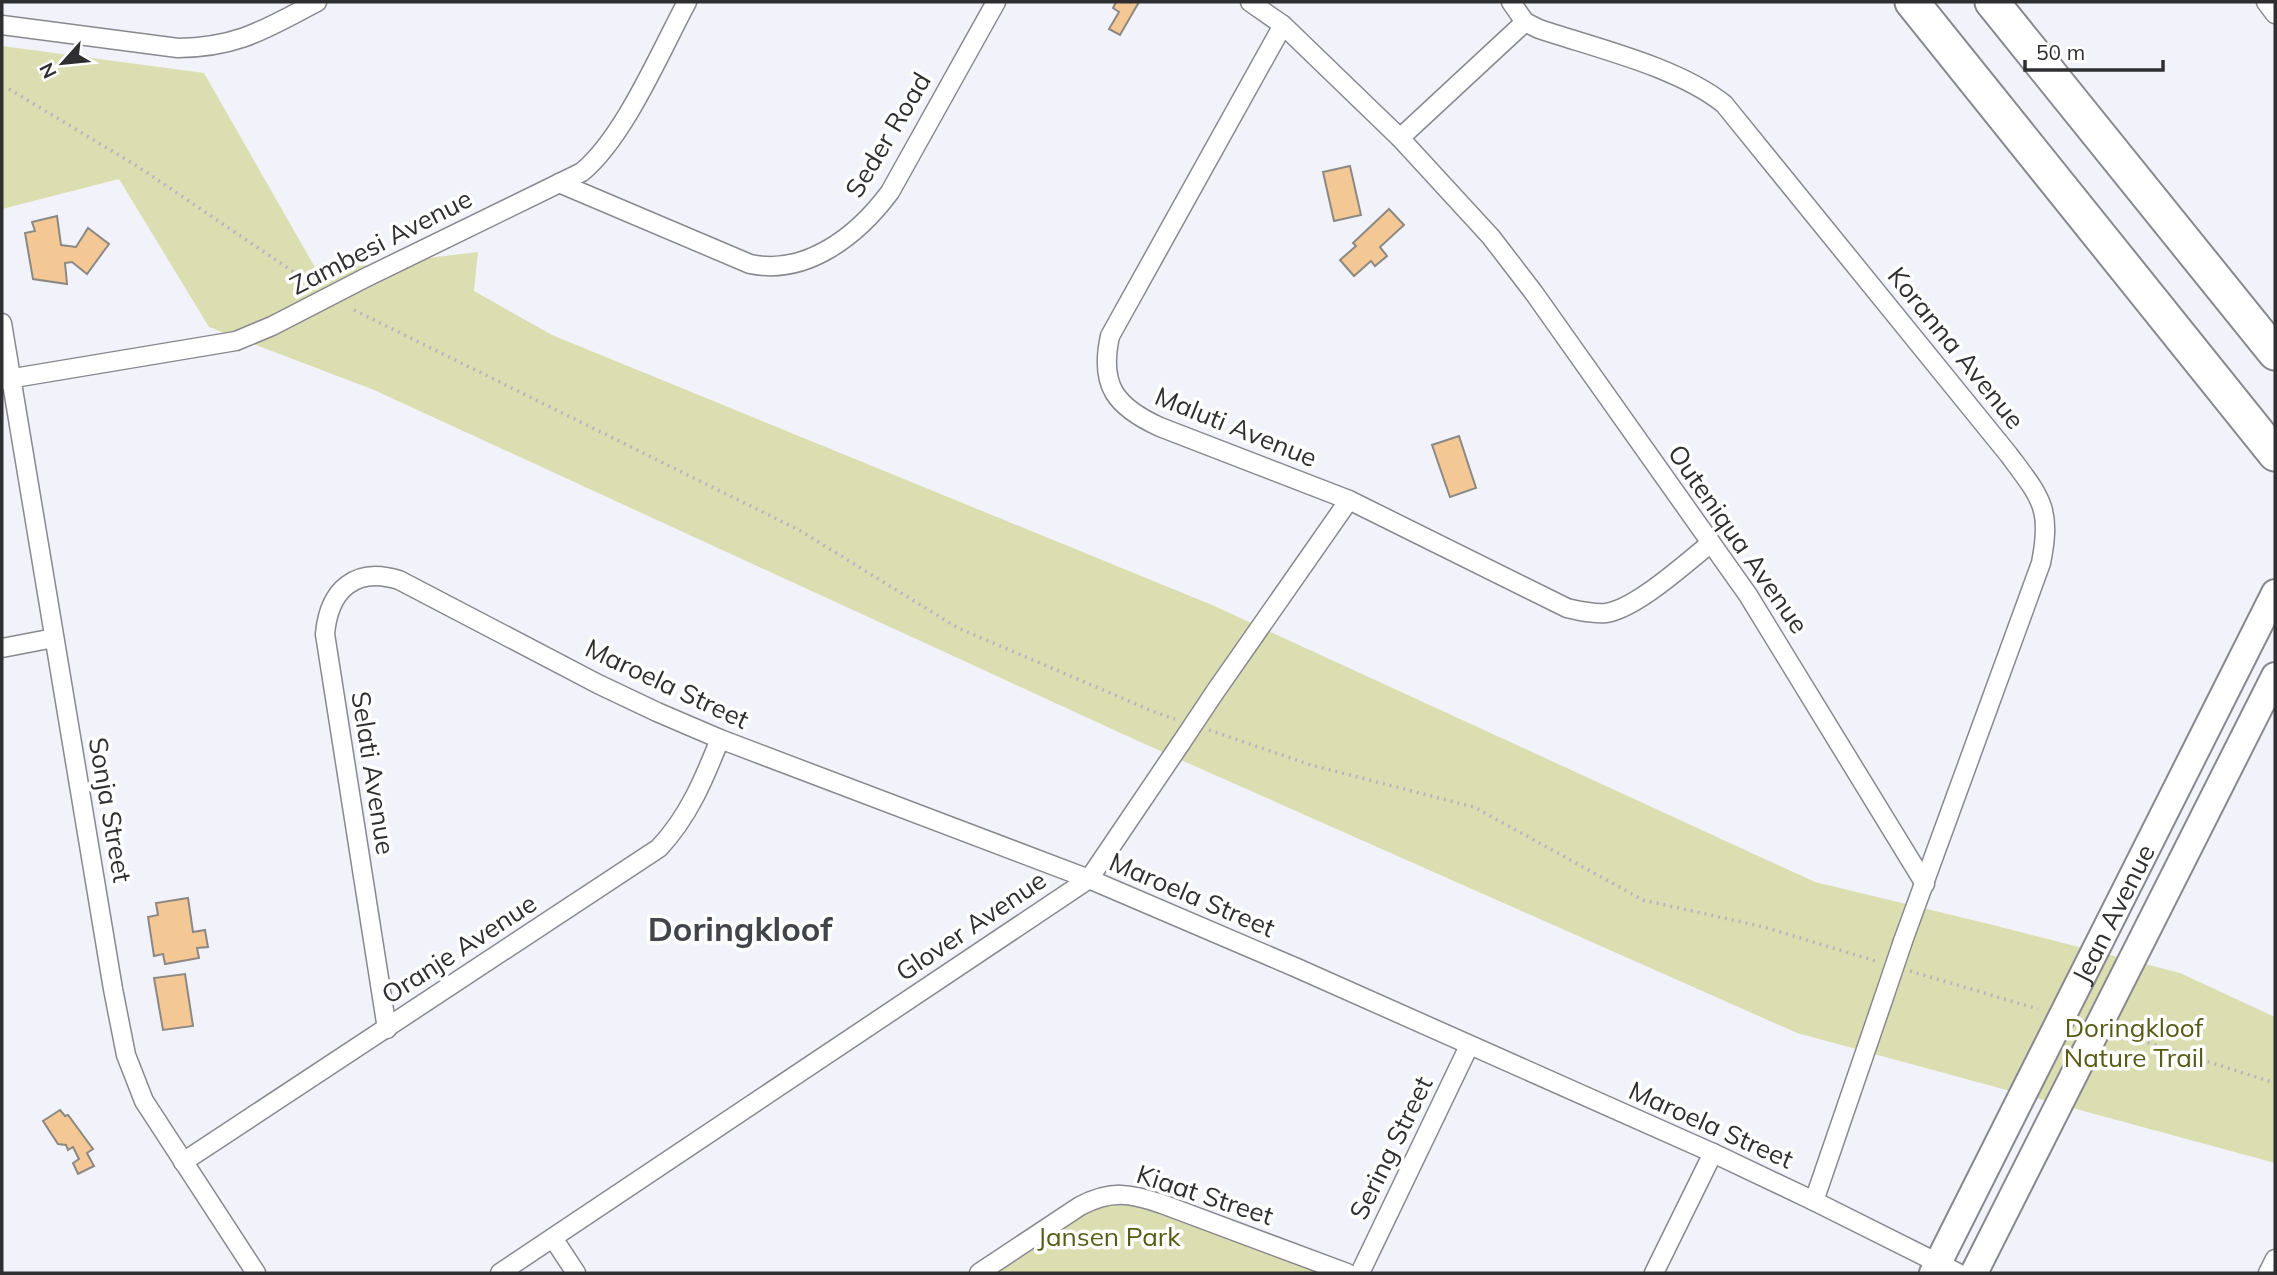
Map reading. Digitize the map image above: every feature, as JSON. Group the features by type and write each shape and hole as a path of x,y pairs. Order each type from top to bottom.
{"highway":[{"path":"1912,2 2275,454"},
{"path":"1992,2 2275,353"}],"main road":[{"name":"Jean Avenue","path":"1943,1270 2275,593"},
{"name":"Jean Avenue","path":"1974,1273 2275,676"},
{"path":"1943,1270 1972,1239 2013,1169 2039,1144"}],"street":[{"path":"2,25 178,48 198,48 226,44 252,36 317,2"},
{"name":"Zambesi Avenue","path":"6,380 236,341 272,326 582,172 598,158 624,119 687,2"},
{"name":"Seder Road","path":"559,183 750,264 782,266 816,256 850,235 890,192 996,2"},
{"name":"Outeniqua Avenue","path":"1250,2 1283,25 1400,138 1483,228 1527,284 1711,543 1789,659 1925,884"},
{"path":"1400,138 1525,22 1511,2"},
{"path":"2266,2 2275,14"},
{"name":"Koranna Avenue","path":"1525,22 1688,81 1724,104 2009,455 2034,488 2043,506 2046,521 2041,563 1925,884"},
{"name":"Maluti Avenue","path":"1283,25 1110,336 1106,356 1107,373 1113,391 1124,407 1138,417 1349,500 1567,608 1589,613 1608,613 1629,604 1711,543"},
{"name":"Sonja Street","path":"2,323 6,380 54,638 126,1055 144,1101 256,1273"},
{"name":"Glover Avenue","path":"499,1273 1089,879 1349,500"},
{"name":"Selati Avenue","path":"387,1028 325,634 331,606 344,587 355,580 373,575 399,580"},
{"name":"Maroela Street","path":"399,580 598,684 720,740 1089,879 1713,1153 1814,1201 1943,1270"},
{"path":"2,648 54,638"},
{"name":"Oranje Avenue","path":"183,1162 660,848 675,831 697,795 720,740"},
{"path":"1814,1201 1925,884"},
{"name":"Sering Street","path":"1360,1273 1469,1046"},
{"path":"1654,1273 1713,1153"},
{"name":"Kiaat Street","path":"979,1273 1080,1206 1095,1198 1117,1194 1137,1195 1347,1273"},
{"path":"553,1238 576,1273"},
{"path":"2268,1273 2275,1259"}],"path":[{"path":"9,89 137,166 313,285"},
{"path":"354,310 799,530 958,628 1176,720"},
{"path":"1201,728 1311,765 1474,807 1643,900 1764,927 1881,962"},
{"path":"1907,970 2038,1009"},
{"path":"2121,1034 2275,1083"}],"green space":[{"name":"Doringkloof Nature Trail","path":"2,46 204,73 317,271 478,252 474,291 552,335 1212,605 1815,882 2180,973 2275,1017 2275,1163 1797,1033 1138,741 374,390 209,327 119,179 2,209"},
{"name":"Jansen Park","path":"1139,1200 1330,1273 989,1273 1100,1201"}],"building":[{"path":"1116,2 1139,2 1120,35 1109,29 1119,12 1113,8"},
{"path":"1350,166 1361,215 1334,221 1323,172"},
{"path":"1389,209 1404,225 1380,247 1387,256 1375,266 1371,261 1354,276 1340,260 1356,246 1353,243"},
{"path":"57,216 61,245 76,247 88,228 109,244 87,274 72,262 65,263 67,284 33,279 25,233 35,231 32,222"},
{"path":"1459,436 1476,488 1450,497 1432,445"},
{"path":"188,898 193,932 205,930 208,947 197,948 199,958 165,964 163,954 154,956 148,917 158,915 156,903"},
{"path":"185,974 193,1026 163,1030 154,978"},
{"path":"60,1110 65,1116 68,1115 93,1149 87,1153 94,1166 78,1174 73,1163 79,1159 73,1147 68,1150 66,1145 58,1144 43,1121"}],"district":[{"name":"Doringkloof","path":"740,929"}]}
